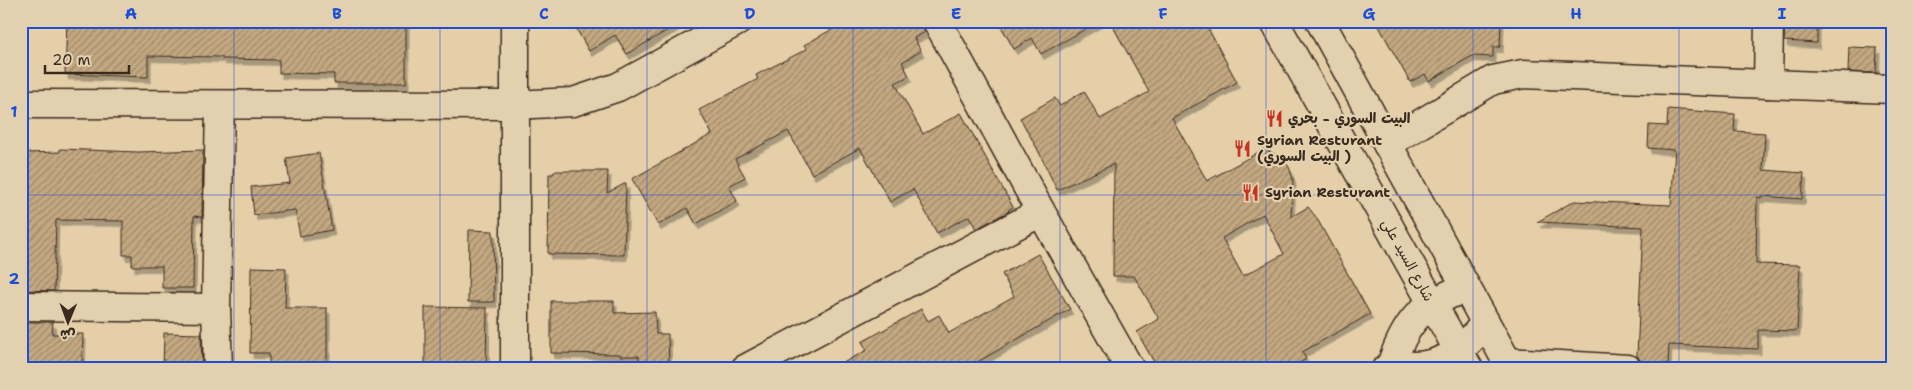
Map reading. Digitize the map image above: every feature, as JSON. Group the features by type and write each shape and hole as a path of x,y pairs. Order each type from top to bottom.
{"street":[{"path":"514,21 515,369"},
{"path":"21,104 514,105 573,102 618,87 738,21"},
{"path":"937,21 1041,212 1130,369"},
{"name":"شارع السيد علي","path":"1274,21 1464,360"},
{"path":"1320,21 1509,365 1628,369"},
{"path":"1768,84 1769,21"},
{"path":"1387,144 1494,80 1523,74 1892,88"},
{"path":"218,369 216,308 220,105"},
{"path":"745,369 1041,212"},
{"path":"1466,288 1448,294 1432,303 1412,321 1398,343 1388,367 1464,360 1469,342 1485,322"},
{"path":"21,306 216,308"}],"building":[{"path":"67,21 406,21 406,83 334,83 334,74 279,73 279,60 222,59 222,57 148,56 148,77 65,74"},
{"path":"572,21 683,21 627,54 615,35 589,51"},
{"path":"847,21 921,21 925,32 914,38 921,51 902,62 909,76 895,83 923,134 961,113 1013,207 976,229 969,216 937,233 913,189 890,202 860,148 812,174 788,131 735,159 745,177 729,186 737,201 696,224 687,208 658,225 632,179 712,134 699,110 758,79 756,75 807,49 804,45"},
{"path":"998,21 1100,21 1041,54 1032,38 1014,49"},
{"path":"1110,21 1204,21 1237,82 1172,118 1207,181 1264,149 1281,157 1289,167 1293,179 1291,217 1308,207 1316,217 1370,314 1302,352 1306,359 1288,369 1158,369 1137,332 1159,319 1134,276 1113,276 1114,164 1057,190 1020,118 1055,98 1060,106 1084,91 1100,119 1149,92","holes":["1263,214 1284,254 1243,276 1222,238"]},
{"path":"1376,21 1501,21 1500,47 1493,47 1493,57 1472,56 1429,81 1425,74 1410,82"},
{"path":"1785,21 1817,21 1817,43 1784,41"},
{"path":"1849,47 1877,48 1876,73 1848,72"},
{"path":"1668,109 1735,114 1734,131 1765,133 1763,170 1804,173 1802,199 1757,197 1756,264 1800,265 1797,331 1758,330 1758,349 1669,345 1668,364 1642,363 1637,356 1643,227 1537,222 1574,201 1671,205 1675,150 1648,148 1649,125 1667,126"},
{"path":"60,149 138,152 203,150 202,217 194,216 193,288 162,288 162,266 132,266 132,255 123,255 123,221 56,220 54,291 21,290 21,174 23,174 24,153 60,152"},
{"path":"319,153 332,230 300,236 295,210 254,215 251,187 290,183 286,158"},
{"path":"554,171 608,171 607,193 626,183 624,255 548,254 549,174 553,174"},
{"path":"469,230 493,231 494,302 468,302"},
{"path":"1038,254 1070,309 965,369 832,369 867,350 862,342 921,309 928,321 939,315 949,333 1014,296 1002,274"},
{"path":"251,267 286,268 285,308 327,308 327,369 269,369 269,353 250,353"},
{"path":"551,301 614,301 614,313 655,312 656,334 668,334 669,369 639,369 639,356 551,353"},
{"path":"425,307 487,308 486,369 425,369"},
{"path":"21,322 53,322 52,334 83,334 82,369 21,369"},
{"path":"164,333 201,334 202,369 163,369"}],"place":[{"name":"البيت السوري - بحري","path":"1274,118"},
{"name":"Syrian Resturant (البيت السوري )","path":"1243,148"},
{"name":"Syrian Resturant","path":"1251,192"}]}
